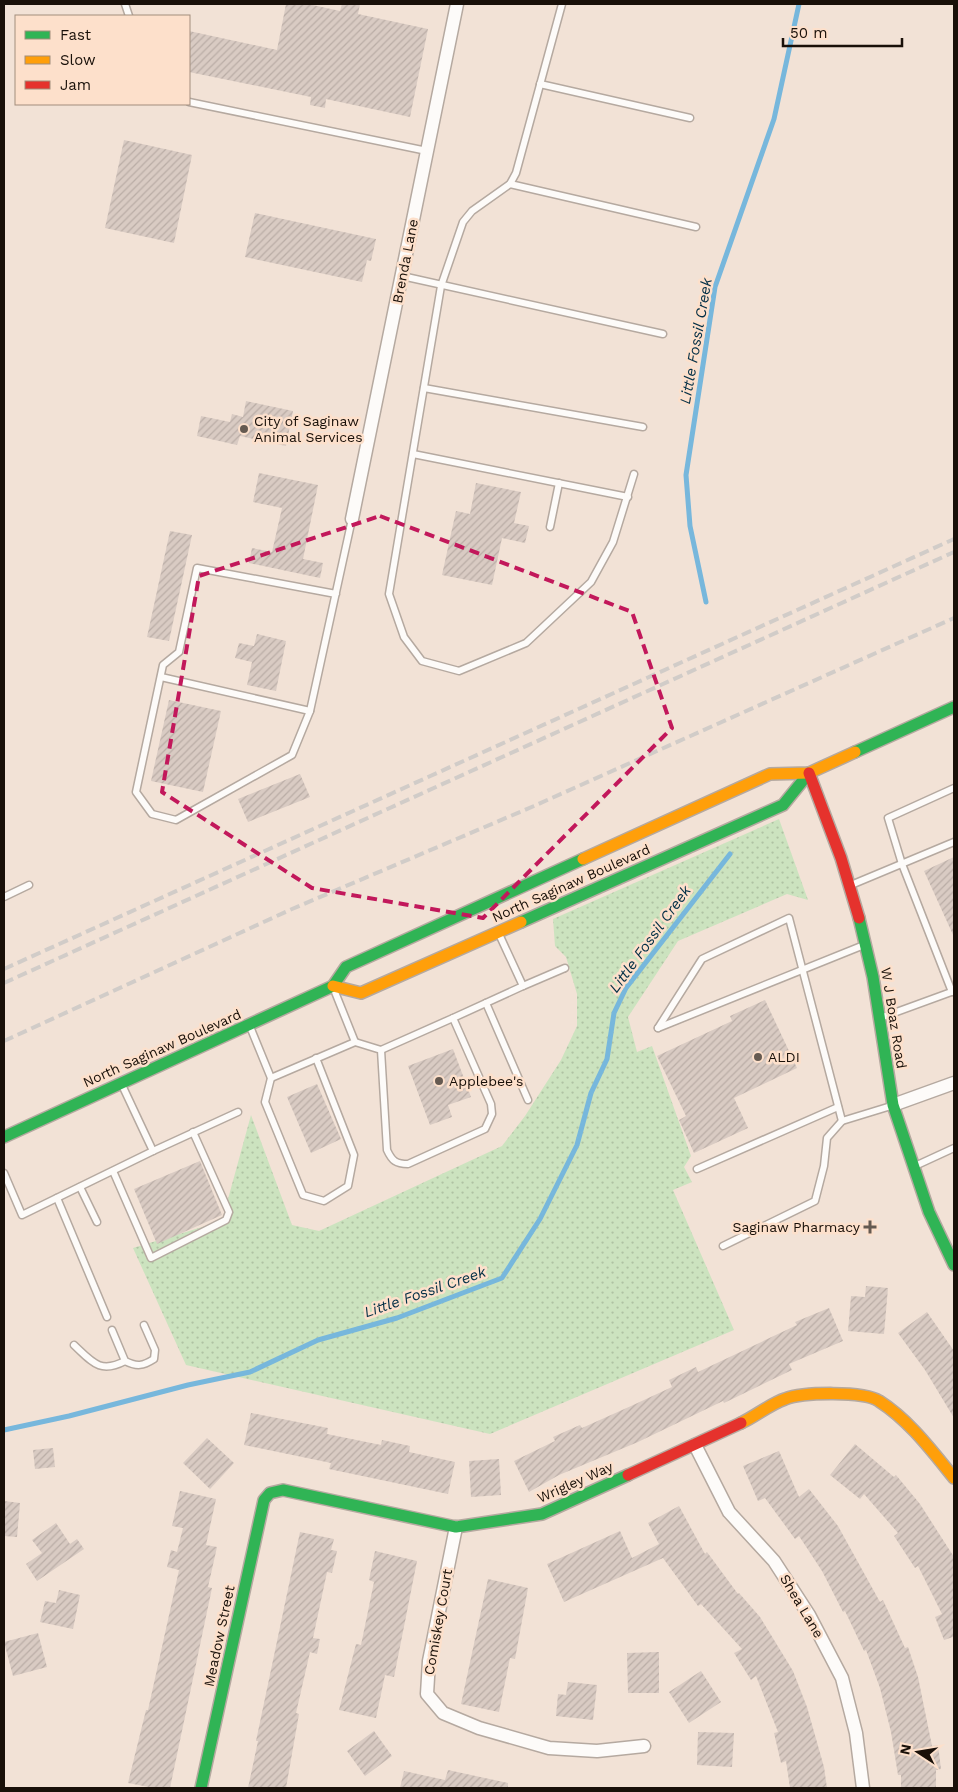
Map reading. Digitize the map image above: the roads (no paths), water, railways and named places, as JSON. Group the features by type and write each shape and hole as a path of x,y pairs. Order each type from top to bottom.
{"main road":[{"name":"North Saginaw Boulevard","path":"4,1137 333,986 346,967 770,774 809,773 954,707"},
{"name":"North Saginaw Boulevard","path":"333,986 362,993 783,805 809,773"},
{"name":"W J Boaz Road","path":"809,773 850,886 866,944 880,1018 893,1105 930,1212 954,1265"},
{"name":"Wrigley Way","path":"270,1493 283,1490 456,1527 542,1514 746,1421 784,1399 810,1393 837,1394 878,1400 921,1437 954,1478"},
{"name":"Meadow Street","path":"201,1788 264,1500 270,1493"}],"street":[{"name":"Brenda Lane","path":"352,519 457,4"},
{"path":"893,1105 954,1083"},
{"name":"Shea Lane","path":"695,1445 729,1512 774,1561 809,1615 842,1678 856,1733 863,1788"},
{"name":"Comiskey Court","path":"456,1527 429,1661 427,1694 443,1713 479,1728 549,1748 597,1751 644,1746"}],"lane":[{"path":"562,4 516,172 510,184 472,211 463,222 440,286 389,594 404,637 422,660 459,671 526,642 591,582 613,542 634,474"},
{"path":"540,84 690,118"},
{"path":"190,102 427,151"},
{"path":"510,184 696,227"},
{"path":"402,276 440,286 663,334"},
{"path":"424,388 644,427"},
{"path":"413,454 628,497"},
{"path":"550,527 558,483"},
{"path":"336,594 197,568 178,652 163,665 136,792 152,814 176,820 292,755 310,711 336,594 352,519"},
{"path":"161,677 310,711"},
{"path":"880,1018 953,991 902,864 888,818 954,788"},
{"path":"850,886 954,842"},
{"path":"4,897 29,886"},
{"path":"842,1121 838,1107 802,969 789,918 702,959 658,1028 802,969 866,944"},
{"path":"498,932 523,986"},
{"path":"271,1078 355,1042 381,1050 565,968"},
{"path":"333,986 355,1042"},
{"path":"486,1003 528,1100"},
{"path":"381,1050 387,1150 391,1160 398,1164 408,1164 485,1129 490,1122 492,1114 491,1104 454,1018"},
{"path":"249,1025 271,1078 264,1102 303,1195 324,1201 348,1186 354,1155 316,1058"},
{"path":"121,1083 153,1151"},
{"path":"723,1246 815,1201 824,1166 827,1138 842,1121 893,1105"},
{"path":"697,1169 838,1107"},
{"path":"4,1173 22,1215 238,1112"},
{"path":"113,1171 151,1258 226,1220 230,1212 193,1132"},
{"path":"913,1166 954,1148"},
{"path":"80,1187 96,1222"},
{"path":"57,1198 107,1317"},
{"path":"112,1330 125,1361 134,1365 144,1365 154,1359 155,1350 144,1325"},
{"path":"74,1345 91,1361 102,1367 114,1366 125,1361"}],"waterway":[{"name":"Little Fossil Creek","path":"706,602 690,526 686,475 715,287 774,119 799,4"},
{"name":"Little Fossil Creek","path":"4,1430 69,1416 188,1385 250,1372 318,1340 397,1318 502,1278 540,1219 577,1145 591,1093 607,1059 614,1013 626,988 730,854"}],"railway":[{"path":"4,969 954,539"},
{"path":"4,983 954,552"},
{"path":"4,1041 292,909 534,806 954,618"}],"place":[{"name":"City of Saginaw Animal Services","path":"244,429"},
{"name":"ALDI","path":"758,1057"},
{"name":"Applebee's","path":"439,1081"},
{"name":"Saginaw Pharmacy","path":"870,1227"}]}
